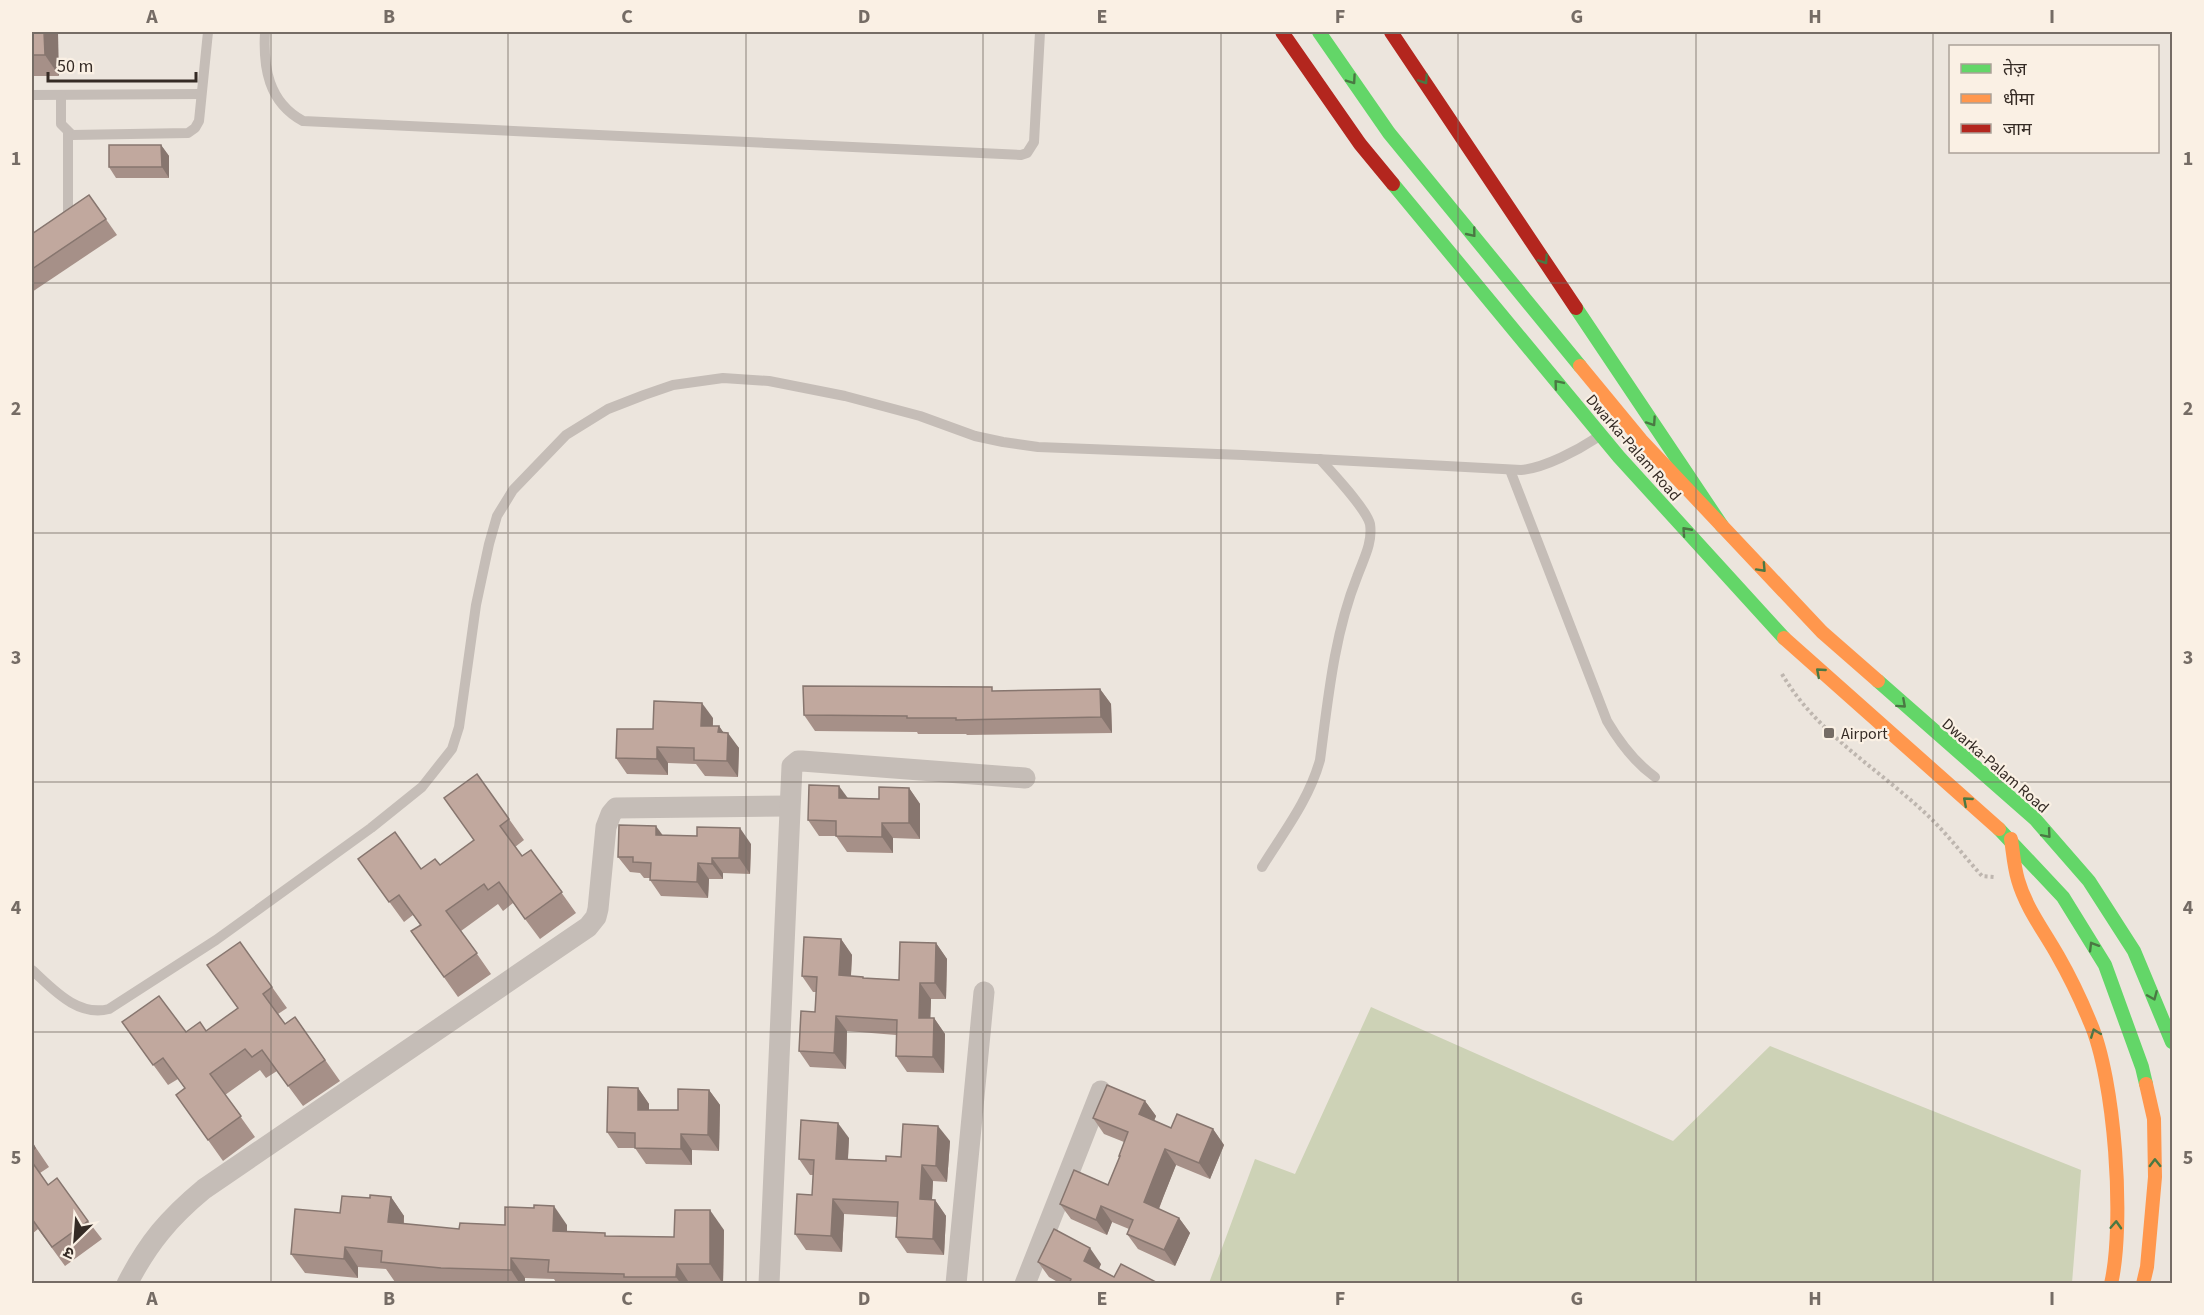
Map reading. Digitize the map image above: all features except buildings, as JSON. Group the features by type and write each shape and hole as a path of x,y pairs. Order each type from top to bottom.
{"main road":[{"name":"Dwarka-Palam Road","path":"1282,32 1359,144 1600,435 1793,648 2011,839 2063,897 2105,965 2142,1067 2154,1119 2155,1177 2147,1267 2143,1284"},
{"path":"1319,32 1396,141 1641,440 1722,526"},
{"path":"1391,32 1722,526"},
{"name":"Dwarka-Palam Road","path":"1722,526 1822,632 2035,819 2089,881 2134,951 2172,1042"},
{"path":"2011,839 2018,878 2028,904 2059,958 2101,1050 2112,1129 2117,1200 2114,1271 2111,1284"}],"street":[{"path":"769,1284 790,770 798,761 1025,778"},
{"path":"127,1284 142,1255 159,1232 177,1212 204,1189 588,927 598,909 606,827 610,814 616,808 788,806"},
{"path":"956,1284 984,992"},
{"path":"1025,1284 1101,1091"}],"lane":[{"path":"61,95 61,124 68,133 78,136 188,133 197,124 208,32"},
{"path":"265,32 264,52 267,74 273,92 282,106 303,121 1009,155 1027,153 1034,141 1040,32"},
{"path":"32,95 201,94"},
{"path":"50,230 68,217 68,133"},
{"path":"32,970 76,1006 99,1012 109,1009 216,940 371,828 422,787 452,748 459,727 476,605 489,544 497,516 513,490 566,435 608,409 673,385 723,378 769,381 845,396 920,417 975,436 1038,447 1510,470 1536,467 1585,445 1600,435"},
{"path":"1262,867 1302,803 1316,774 1343,618 1371,535 1370,522 1364,512 1320,459"},
{"path":"1510,470 1607,721 1619,742 1632,758 1655,777"}],"green space":[{"path":"1371,1007 1673,1141 1770,1046 2081,1170 2072,1283 1209,1283 1255,1159 1295,1174"}],"traffic: fast":[{"path":"1319,32 1389,133 1580,366"},
{"path":"1393,184 1619,457 1784,638"},
{"path":"1576,308 1722,526"},
{"path":"1878,681 2035,819 2089,881 2134,951 2172,1042"},
{"path":"1999,829 2063,897 2105,965 2146,1084"}],"traffic: slow":[{"path":"1580,366 1641,440 1822,632 1878,681"},
{"path":"1784,638 1999,829"},
{"path":"2011,839 2015,870 2021,890 2083,1005 2099,1047 2106,1078 2117,1189 2115,1258 2111,1284"},
{"path":"2143,1284 2147,1267 2155,1177 2154,1119 2146,1084"}],"traffic: jam":[{"path":"1282,32 1360,144 1393,184"},
{"path":"1391,32 1576,308"}],"place":[{"name":"Airport","path":"1829,733"}]}
